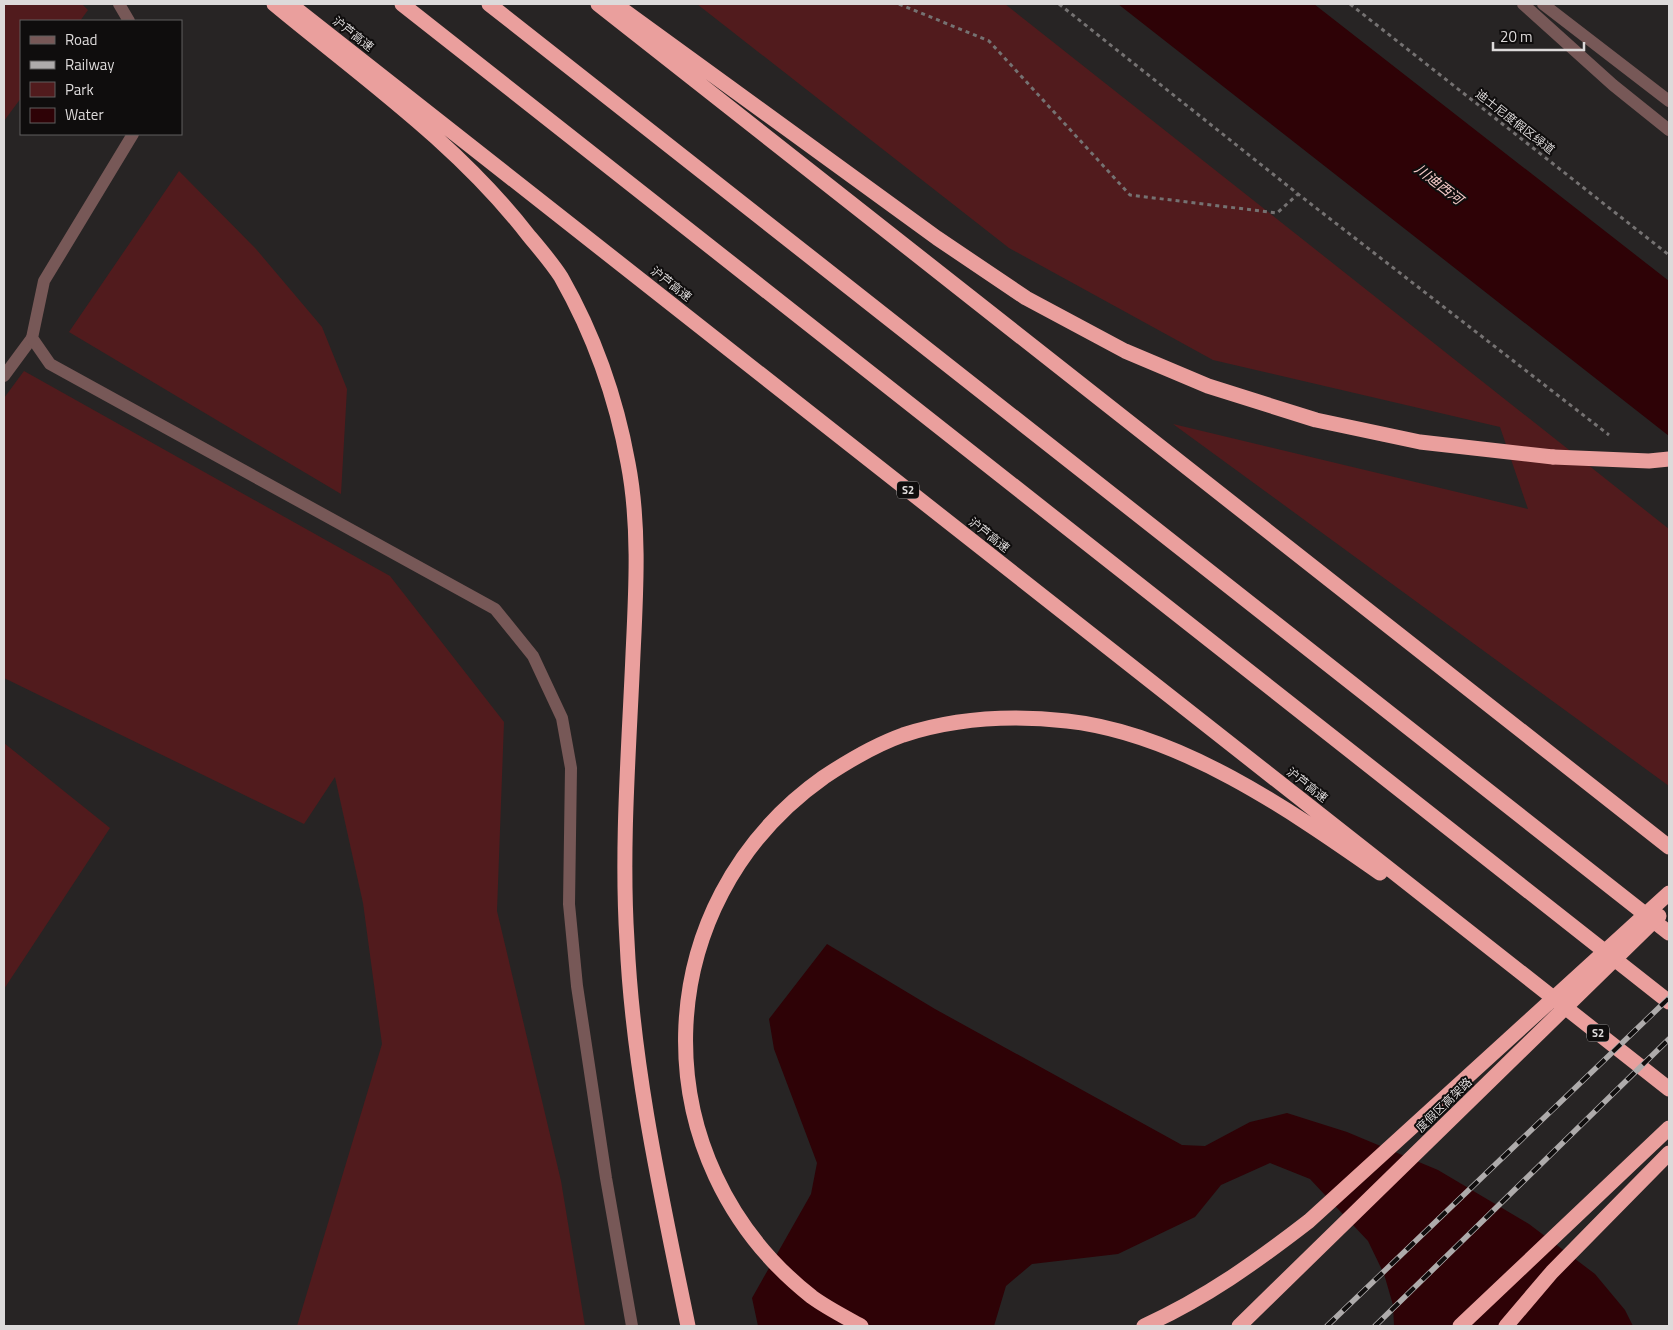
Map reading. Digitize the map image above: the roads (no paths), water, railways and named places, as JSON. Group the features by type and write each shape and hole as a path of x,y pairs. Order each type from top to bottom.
{"highway":[{"path":"274,4 456,155 511,212 558,273 590,330 611,391 629,465 637,568 626,816 626,940 638,1061 658,1178 688,1326"},
{"name":"沪芦高速","path":"290,4 1669,1089"},
{"path":"402,4 1669,1002"},
{"path":"489,4 1669,933"},
{"path":"598,4 1669,847"},
{"path":"615,4 937,238 1026,298 1125,352 1208,386 1316,420 1420,442 1554,457 1649,461 1669,459"},
{"path":"862,1326 814,1299 779,1268 745,1228 717,1183 698,1135 688,1084 686,1031 690,983 703,934 726,882 761,832 801,794 849,760 902,736 958,722 1014,718 1069,721 1120,732 1179,752 1251,789 1332,840 1526,977"},
{"path":"1144,1326 1185,1307 1247,1269 1310,1221 1669,893"},
{"name":"度假区高架路","path":"1239,1326 1669,906"},
{"path":"1460,1326 1669,1128"},
{"path":"1506,1326 1552,1272 1669,1154"}],"street":[{"path":"119,4 128,20"},
{"path":"1523,4 1613,85 1669,130"},
{"path":"1543,4 1669,101"},
{"path":"4,376 32,338 44,281 133,135"},
{"path":"32,338 50,364 495,610 533,656 562,718 571,768 570,904 576,986 606,1178 632,1326"}],"water":[{"name":"川迪西河","path":"1118,4 1314,4 1669,281 1669,436"},
{"path":"827,944 935,1009 1182,1145 1205,1146 1250,1122 1287,1113 1347,1132 1438,1170 1529,1224 1595,1274 1625,1310 1633,1326 1394,1326 1393,1305 1384,1274 1368,1241 1310,1179 1270,1163 1221,1185 1195,1217 1118,1254 1032,1264 1006,1286 994,1326 758,1326 752,1298 811,1194 817,1163 774,1049 769,1019"}],"railway":[{"path":"1327,1326 1669,998"},
{"path":"1375,1326 1669,1039"}]}
